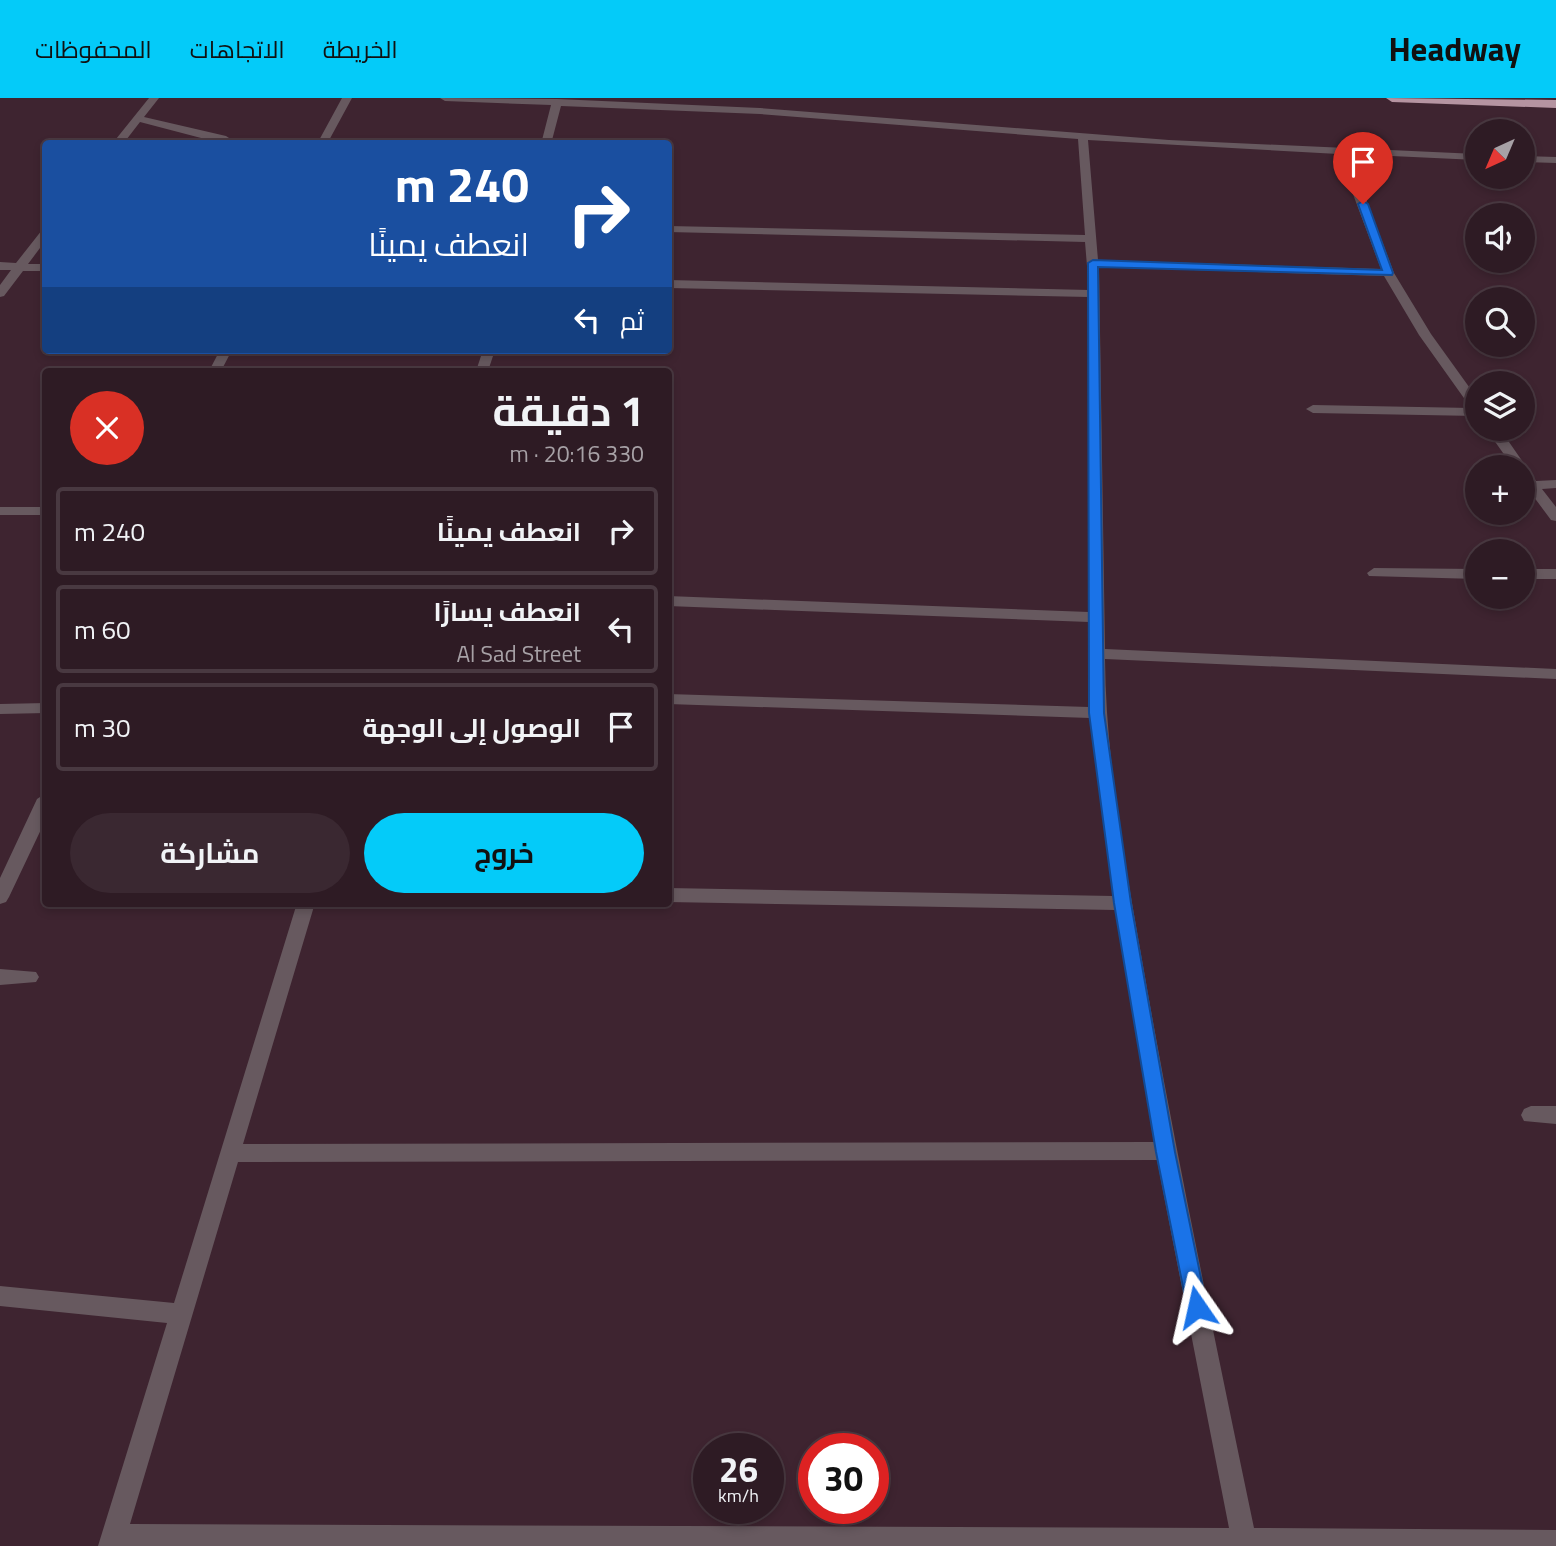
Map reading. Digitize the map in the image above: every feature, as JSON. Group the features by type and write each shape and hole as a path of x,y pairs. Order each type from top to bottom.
{"highway":[{"path":"1392,98 1556,104"}],"street":[{"path":"120,140 154,98"},
{"path":"324,140 347,98"},
{"path":"445,98 834,116 1083,136 1465,157"},
{"path":"547,140 557,102"},
{"path":"137,118 226,140"},
{"path":"1083,136 1095,294 1097,713 1122,903 1166,1152 1245,1543"},
{"path":"1343,152 1388,273 1425,335 1465,393"},
{"path":"1535,159 1556,160"},
{"path":"672,229 1090,239"},
{"path":"0,293 42,237"},
{"path":"1093,263 1388,273"},
{"path":"0,266 42,268"},
{"path":"672,284 1095,294"},
{"path":"1313,409 1465,410"},
{"path":"1535,485 1556,484"},
{"path":"1535,488 1556,517"},
{"path":"0,511 42,511"},
{"path":"1374,573 1465,574"},
{"path":"1535,574 1556,574"},
{"path":"672,601 1096,617"},
{"path":"1096,654 1556,674"},
{"path":"672,699 1097,713"},
{"path":"0,709 42,708"},
{"path":"0,897 42,808"},
{"path":"672,895 1122,903"},
{"path":"305,907 113,1541 1556,1542"},
{"path":"0,977 29,977"},
{"path":"1531,1115 1556,1115"},
{"path":"230,1153 1166,1152"},
{"path":"0,1296 181,1314"}],"route":[{"path":"1197,1307 1166,1152 1122,903 1097,713 1093,263 1388,273 1363,204"}]}
